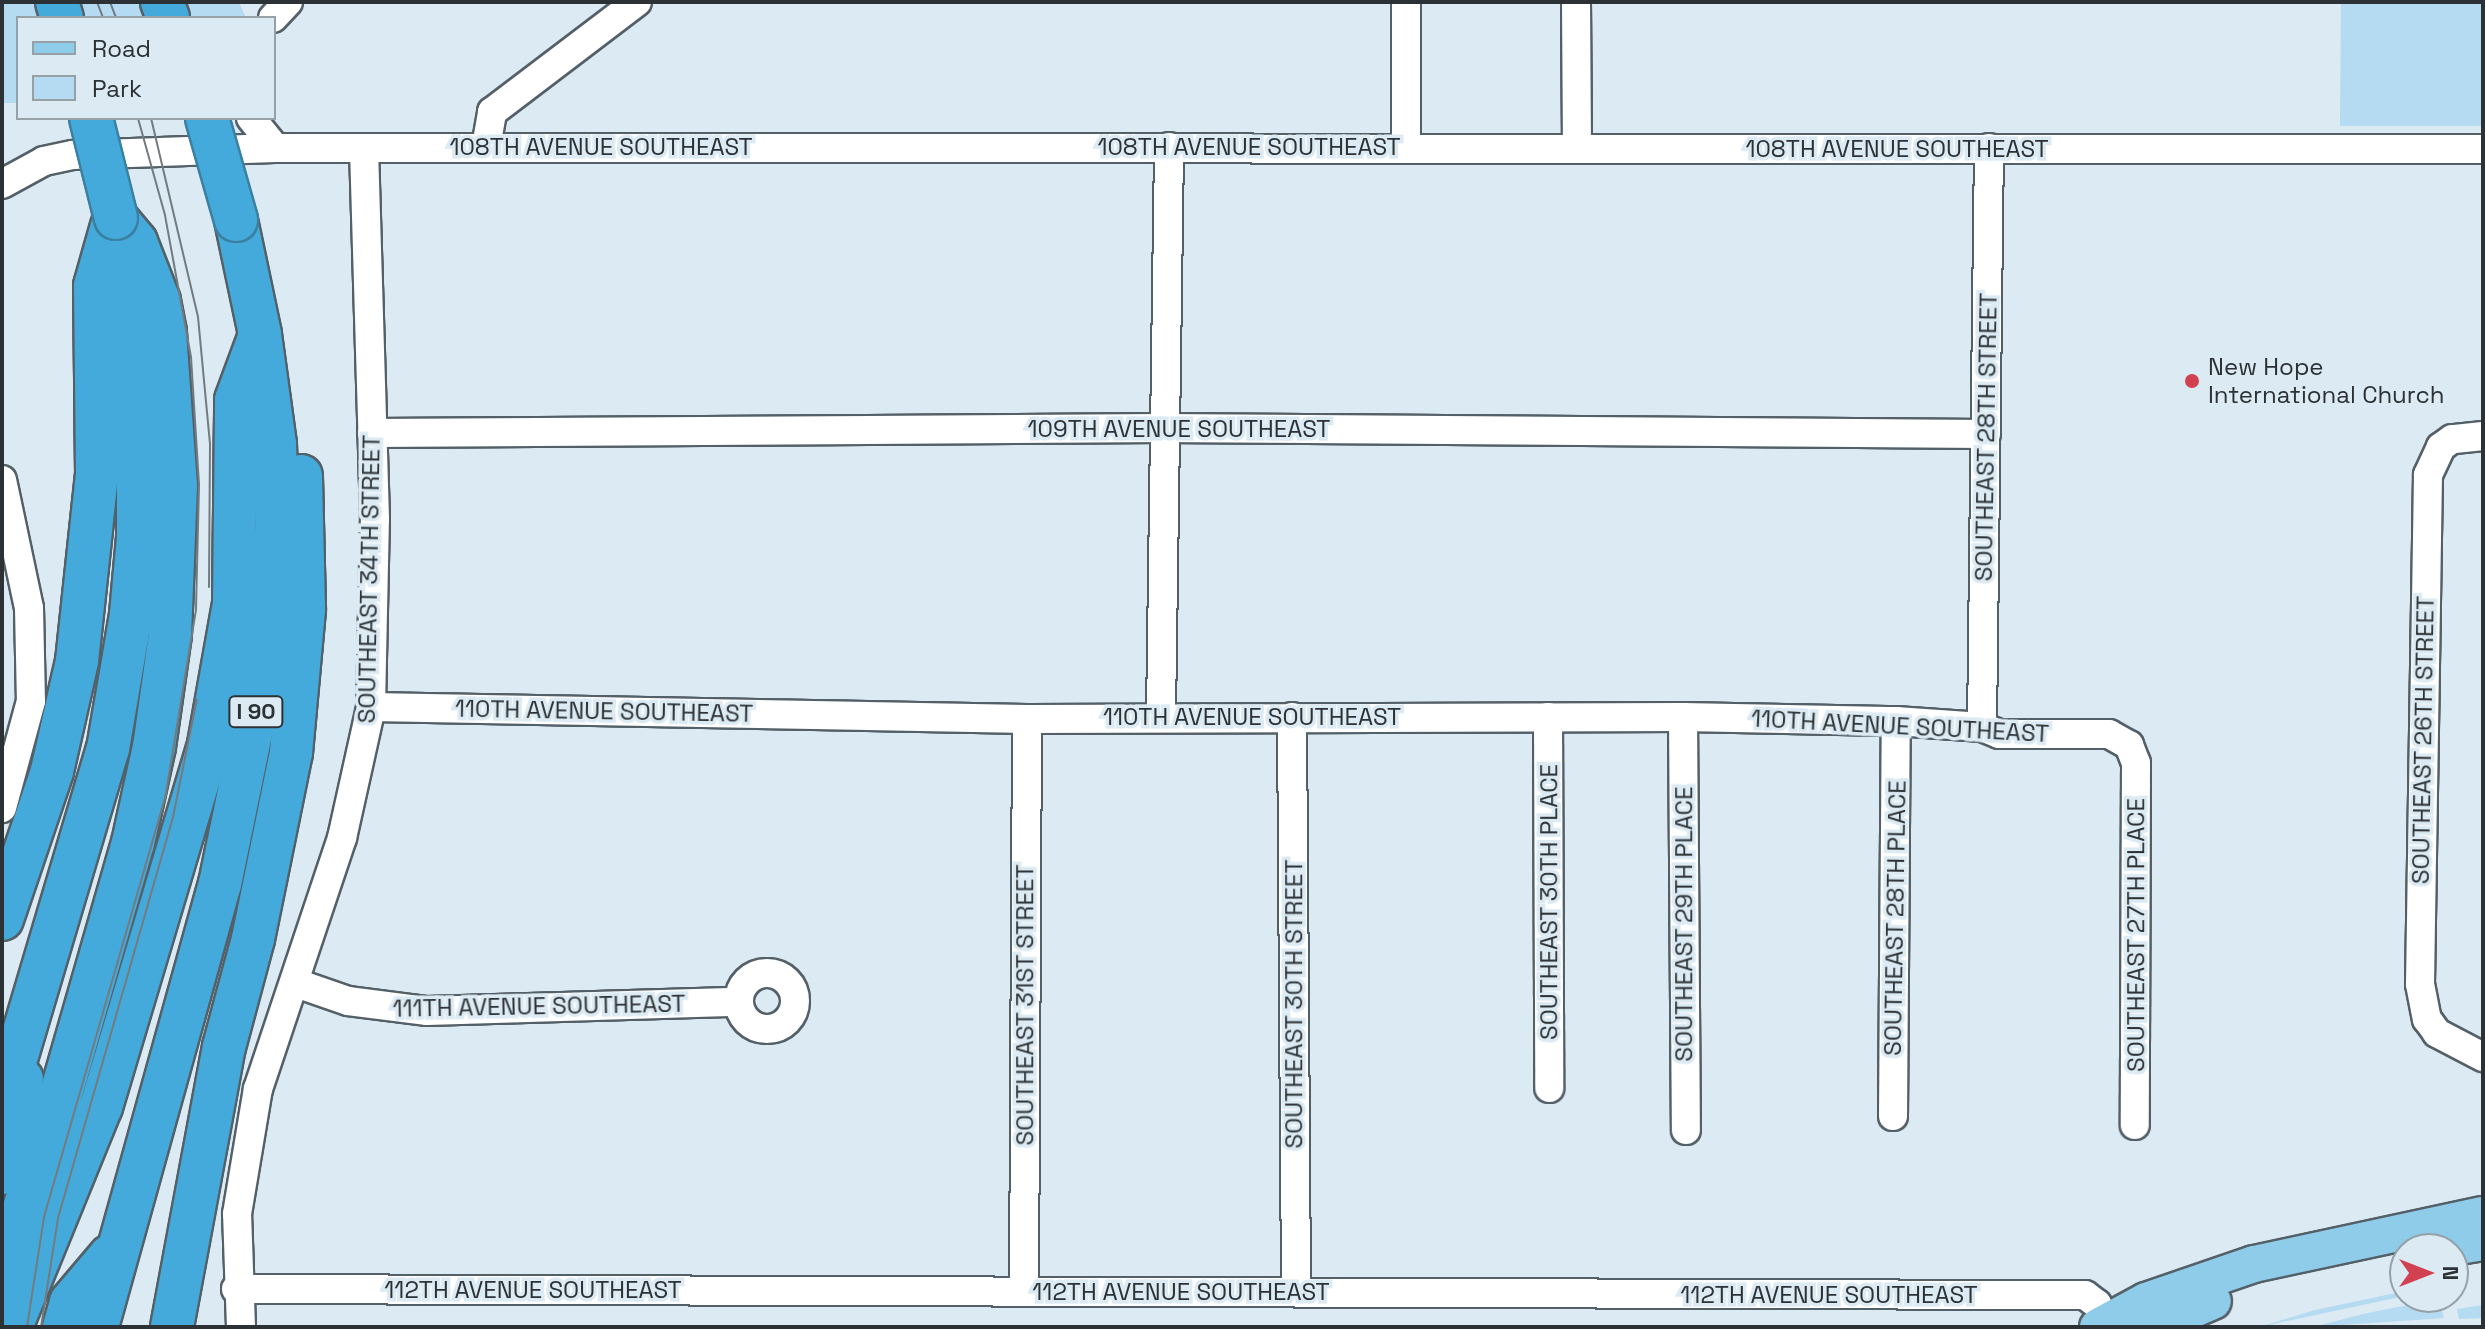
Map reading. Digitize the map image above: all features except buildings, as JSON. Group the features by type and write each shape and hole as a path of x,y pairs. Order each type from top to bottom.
{"highway":[{"path":"2,1106 108,749 131,614 138,537 138,378 119,238 91,120"},
{"name":"I 90","path":"97,1327 220,884 262,680 277,524 275,444 260,334 236,220 208,120"},
{"path":"2,919 52,771 81,632 97,474 95,286 119,238"},
{"path":"2,1268 44,1153 89,995 145,796 163,696 173,588 176,486 170,376 159,301 119,238"},
{"path":"11,1327 101,1107 209,744 234,603 236,400 260,334"},
{"path":"172,1327 224,1047 277,827 300,674 306,538 299,443 260,334"},
{"path":"2,1173 51,948"},
{"path":"64,1327 71,1302 118,1247"}],"main road":[{"path":"2105,1325 2183,1286 2254,1264 2483,1215"},
{"path":"2152,1327 2228,1296 2389,1260"}],"street":[{"path":"486,147 492,112 637,2"},
{"path":"1406,2 1406,147"},
{"path":"1576,2 1577,149"},
{"path":"253,120 275,148"},
{"path":"1161,715 1162,428 1169,147"},
{"name":"108TH AVENUE SOUTHEAST","path":"10,178 73,155 275,148 2483,149"},
{"name":"SOUTHEAST 34TH STREET","path":"241,1327 236,1289 237,1214 258,1089 342,838 371,707 372,433 364,148"},
{"name":"SOUTHEAST 28TH STREET","path":"1982,727 1989,148"},
{"name":"109TH AVENUE SOUTHEAST","path":"372,433 1162,428 1986,434"},
{"name":"SOUTHEAST 26TH STREET","path":"2483,436 2452,439 2441,447 2428,475 2420,968 2423,1003 2437,1033 2483,1057"},
{"path":"2,480 29,608 31,701 2,808"},
{"name":"110TH AVENUE SOUTHEAST","path":"371,707 1027,719 1161,715 1896,721 1982,727 1999,734 2109,734 2129,745"},
{"name":"SOUTHEAST 30TH STREET","path":"1292,717 1296,1292"},
{"name":"SOUTHEAST 30TH PLACE","path":"1548,717 1549,1088"},
{"name":"SOUTHEAST 29TH PLACE","path":"1683,717 1686,1130"},
{"name":"SOUTHEAST 31ST STREET","path":"1024,1291 1027,719"},
{"name":"SOUTHEAST 28TH PLACE","path":"1893,1116 1896,721"},
{"name":"SOUTHEAST 27TH PLACE","path":"2129,745 2136,763 2135,1125"},
{"name":"111TH AVENUE SOUTHEAST","path":"296,983 348,1001 427,1011 738,1002"},
{"name":"112TH AVENUE SOUTHEAST","path":"236,1289 2085,1295 2105,1325"}],"green space":[{"path":"2,2 239,2 245,16 16,16 16,103 2,103"},
{"path":"2341,2 2483,2 2483,126 2340,126"},
{"path":"2389,1294 2389,1299 2259,1327 2315,1310"},
{"path":"2483,1305 2483,1318 2459,1319 2458,1313 2469,1313 2469,1307"},
{"path":"2389,1309 2389,1313 2442,1313 2444,1318 2313,1327"}],"tram line":[{"path":"97,2 102,16"},
{"path":"110,2 115,16"},
{"path":"27,1327 44,1217 166,793 196,609 199,484 191,357 165,215 139,120"},
{"path":"151,120 198,317 210,443 209,587"},
{"path":"41,1327 58,1218 173,817 197,699"}],"place":[{"name":"New Hope International Church","path":"2192,381"}]}
